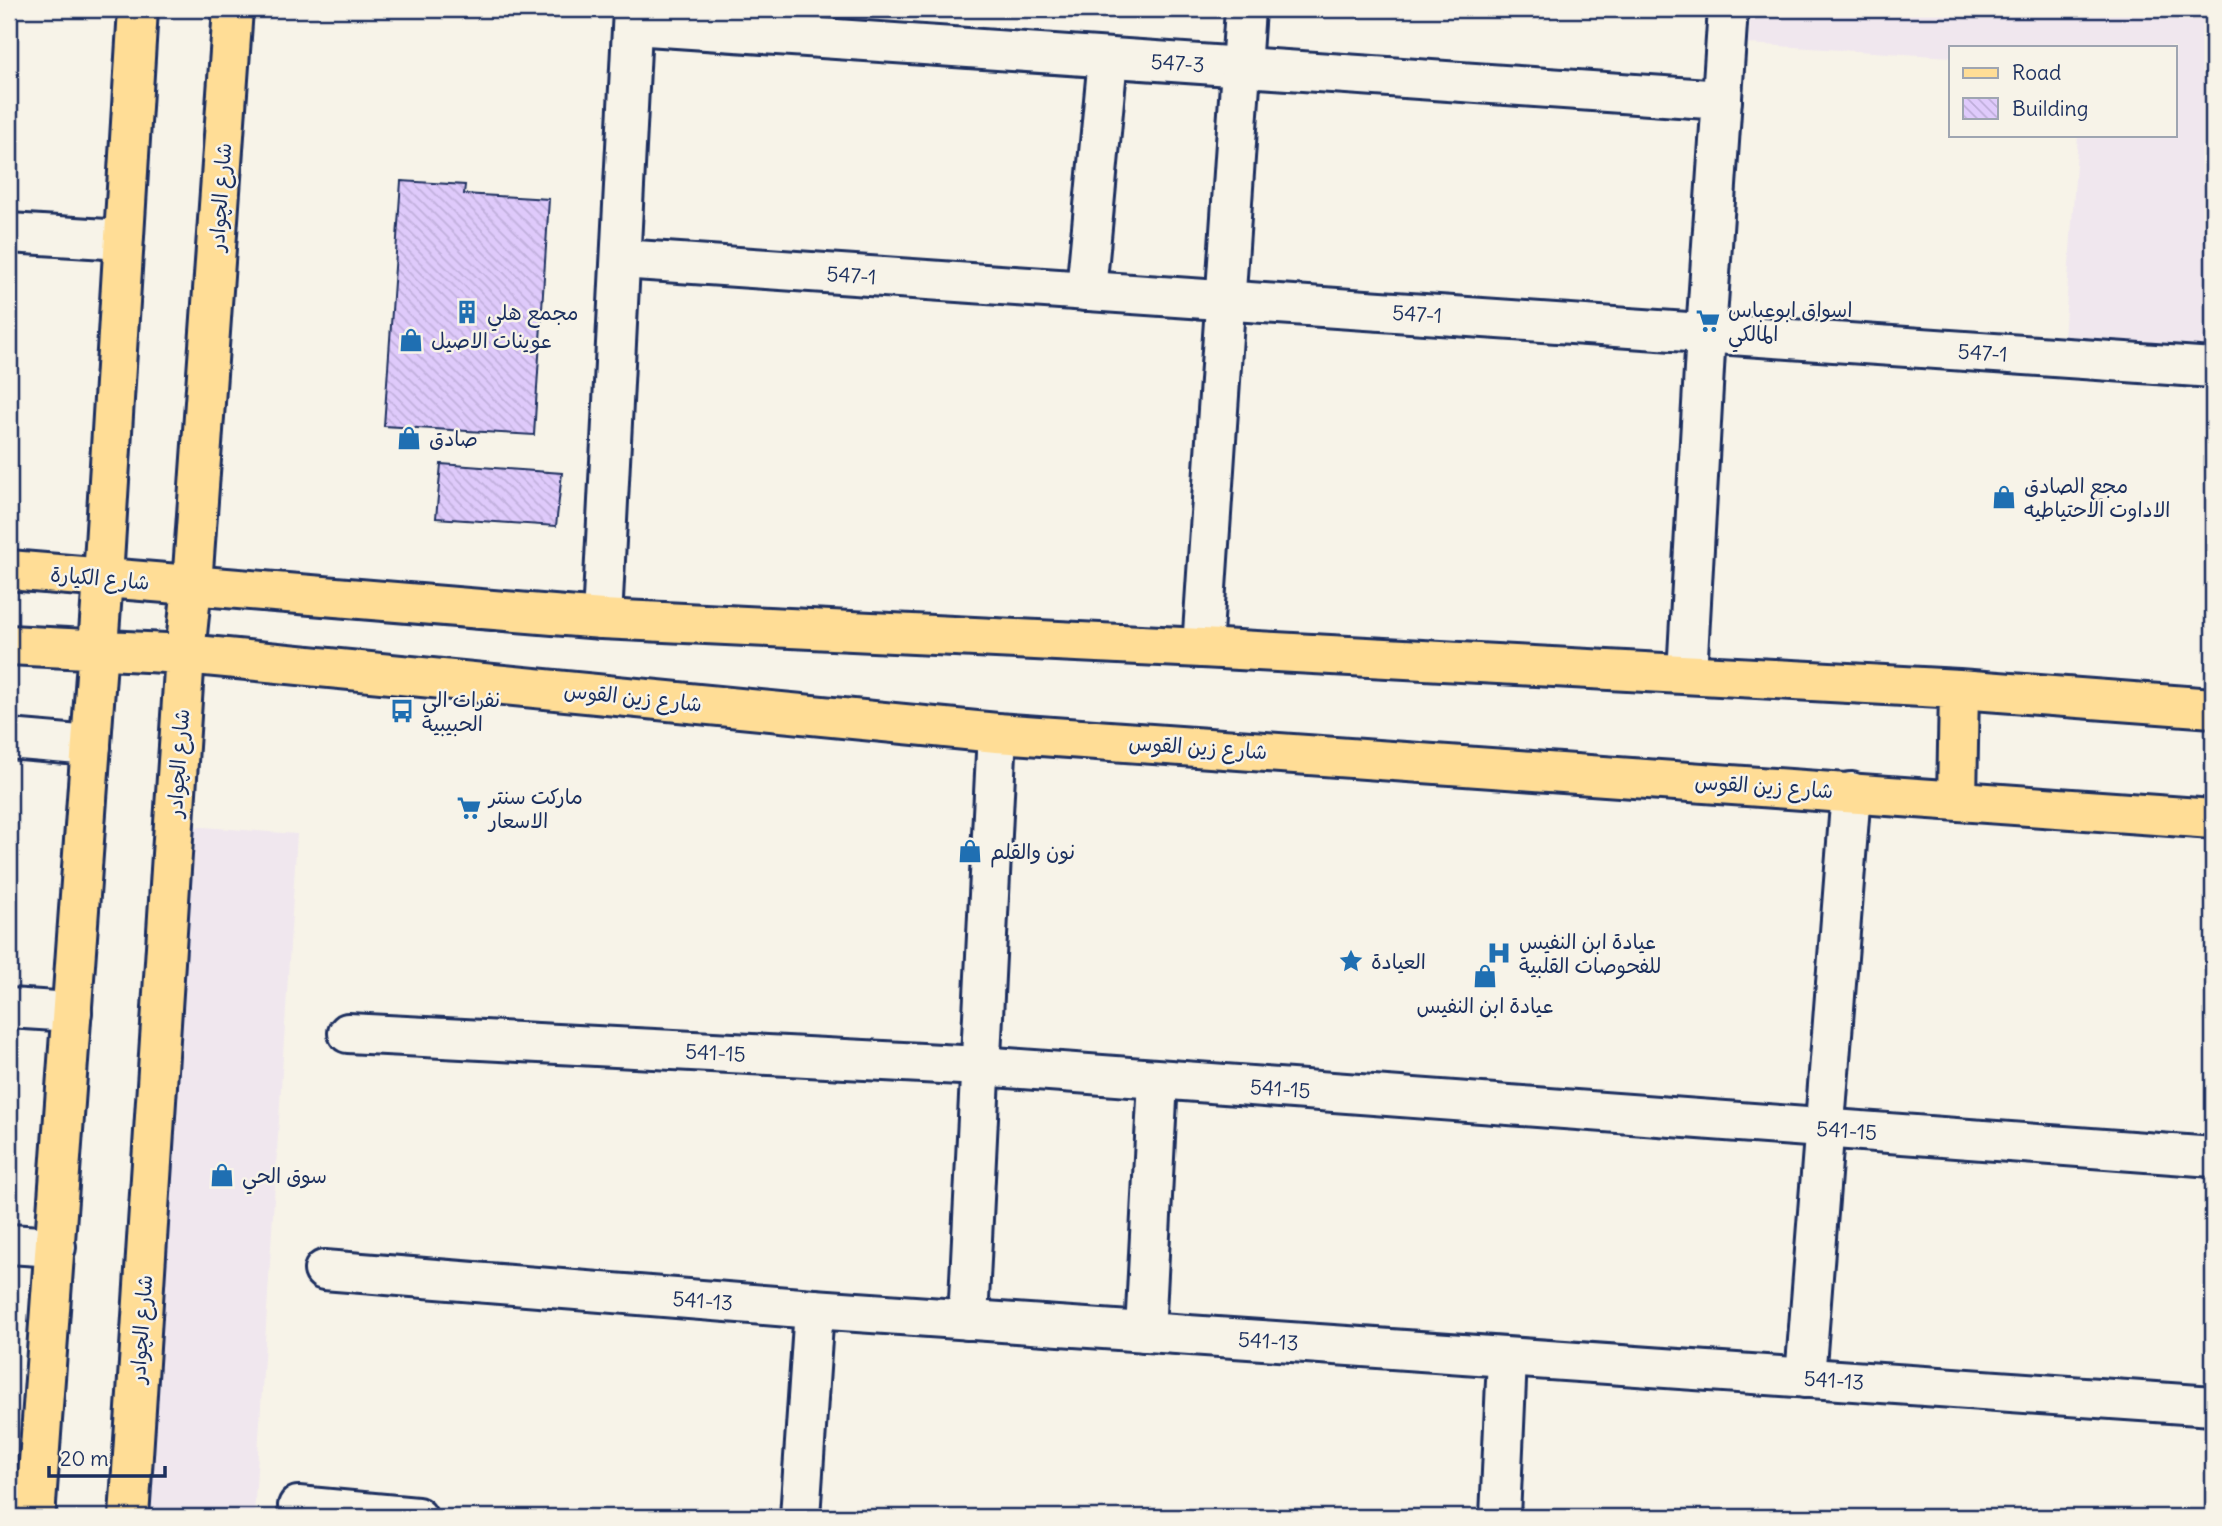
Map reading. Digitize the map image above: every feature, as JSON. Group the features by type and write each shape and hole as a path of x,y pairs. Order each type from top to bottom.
{"main road":[{"path":"27,1509 56,1247 99,649 138,9"},
{"name":"شارع الچوادر","path":"129,1517 185,654 233,9"},
{"name":"شارع الكيارة","path":"9,570 192,585"},
{"path":"192,585 602,619 1959,689 2213,708"},
{"path":"9,645 185,654"},
{"name":"شارع زين القوس","path":"185,654 997,733 2213,819"},
{"path":"1957,800 1959,689"}],"street":[{"path":"1202,648 1245,9"},
{"path":"1687,674 1728,9"},
{"path":"602,619 633,17"},
{"name":"547-3","path":"633,17 1108,58 1722,100"},
{"path":"1086,291 1108,58"},
{"path":"9,233 123,240"},
{"name":"547-1","path":"621,259 2213,368"},
{"path":"968,1320 997,733"},
{"path":"9,739 92,746"},
{"path":"1805,1378 1852,792"},
{"path":"9,1008 72,1012"},
{"name":"541-15","path":"348,1032 980,1066 2213,1157"},
{"path":"1145,1332 1158,1080"},
{"path":"9,1244 56,1247"},
{"name":"541-13","path":"324,1270 814,1310 2213,1406"},
{"path":"800,1517 814,1310"},
{"path":"1500,1517 1507,1357"},
{"path":"299,1506 417,1517"}],"shaded area":[{"path":"1751,9 2213,9 2213,362 2063,353 2078,136 2176,136 2176,46 1949,46 1949,57 1748,44"},
{"name":"سوق الحي","path":"190,826 297,834 254,1517 148,1517"}],"building":[{"name":"مجمع هلي","path":"401,181 465,185 464,194 549,199 534,435 384,426"},
{"path":"441,464 562,473 556,526 436,518"}],"place":[{"name":"مجمع هلي","path":"467,312"},
{"name":"اسواق ابوعباس المالكي","path":"1708,321"},
{"name":"عوينات الاصيل","path":"411,340"},
{"name":"صادق","path":"409,438"},
{"name":"مجع الصادق الاداوت الاحتياطيه","path":"2004,497"},
{"name":"نفرات الى الحبيبية","path":"402,711"},
{"name":"ماركت سنتر الاسعار","path":"469,808"},
{"name":"نون والقلم","path":"970,851"},
{"name":"عيادة ابن النفيس للفحوصات القلبية","path":"1499,953"},
{"name":"العيادة","path":"1351,961"},
{"name":"عيادة ابن النفيس","path":"1485,976"},
{"name":"سوق الحي","path":"222,1175"}]}
